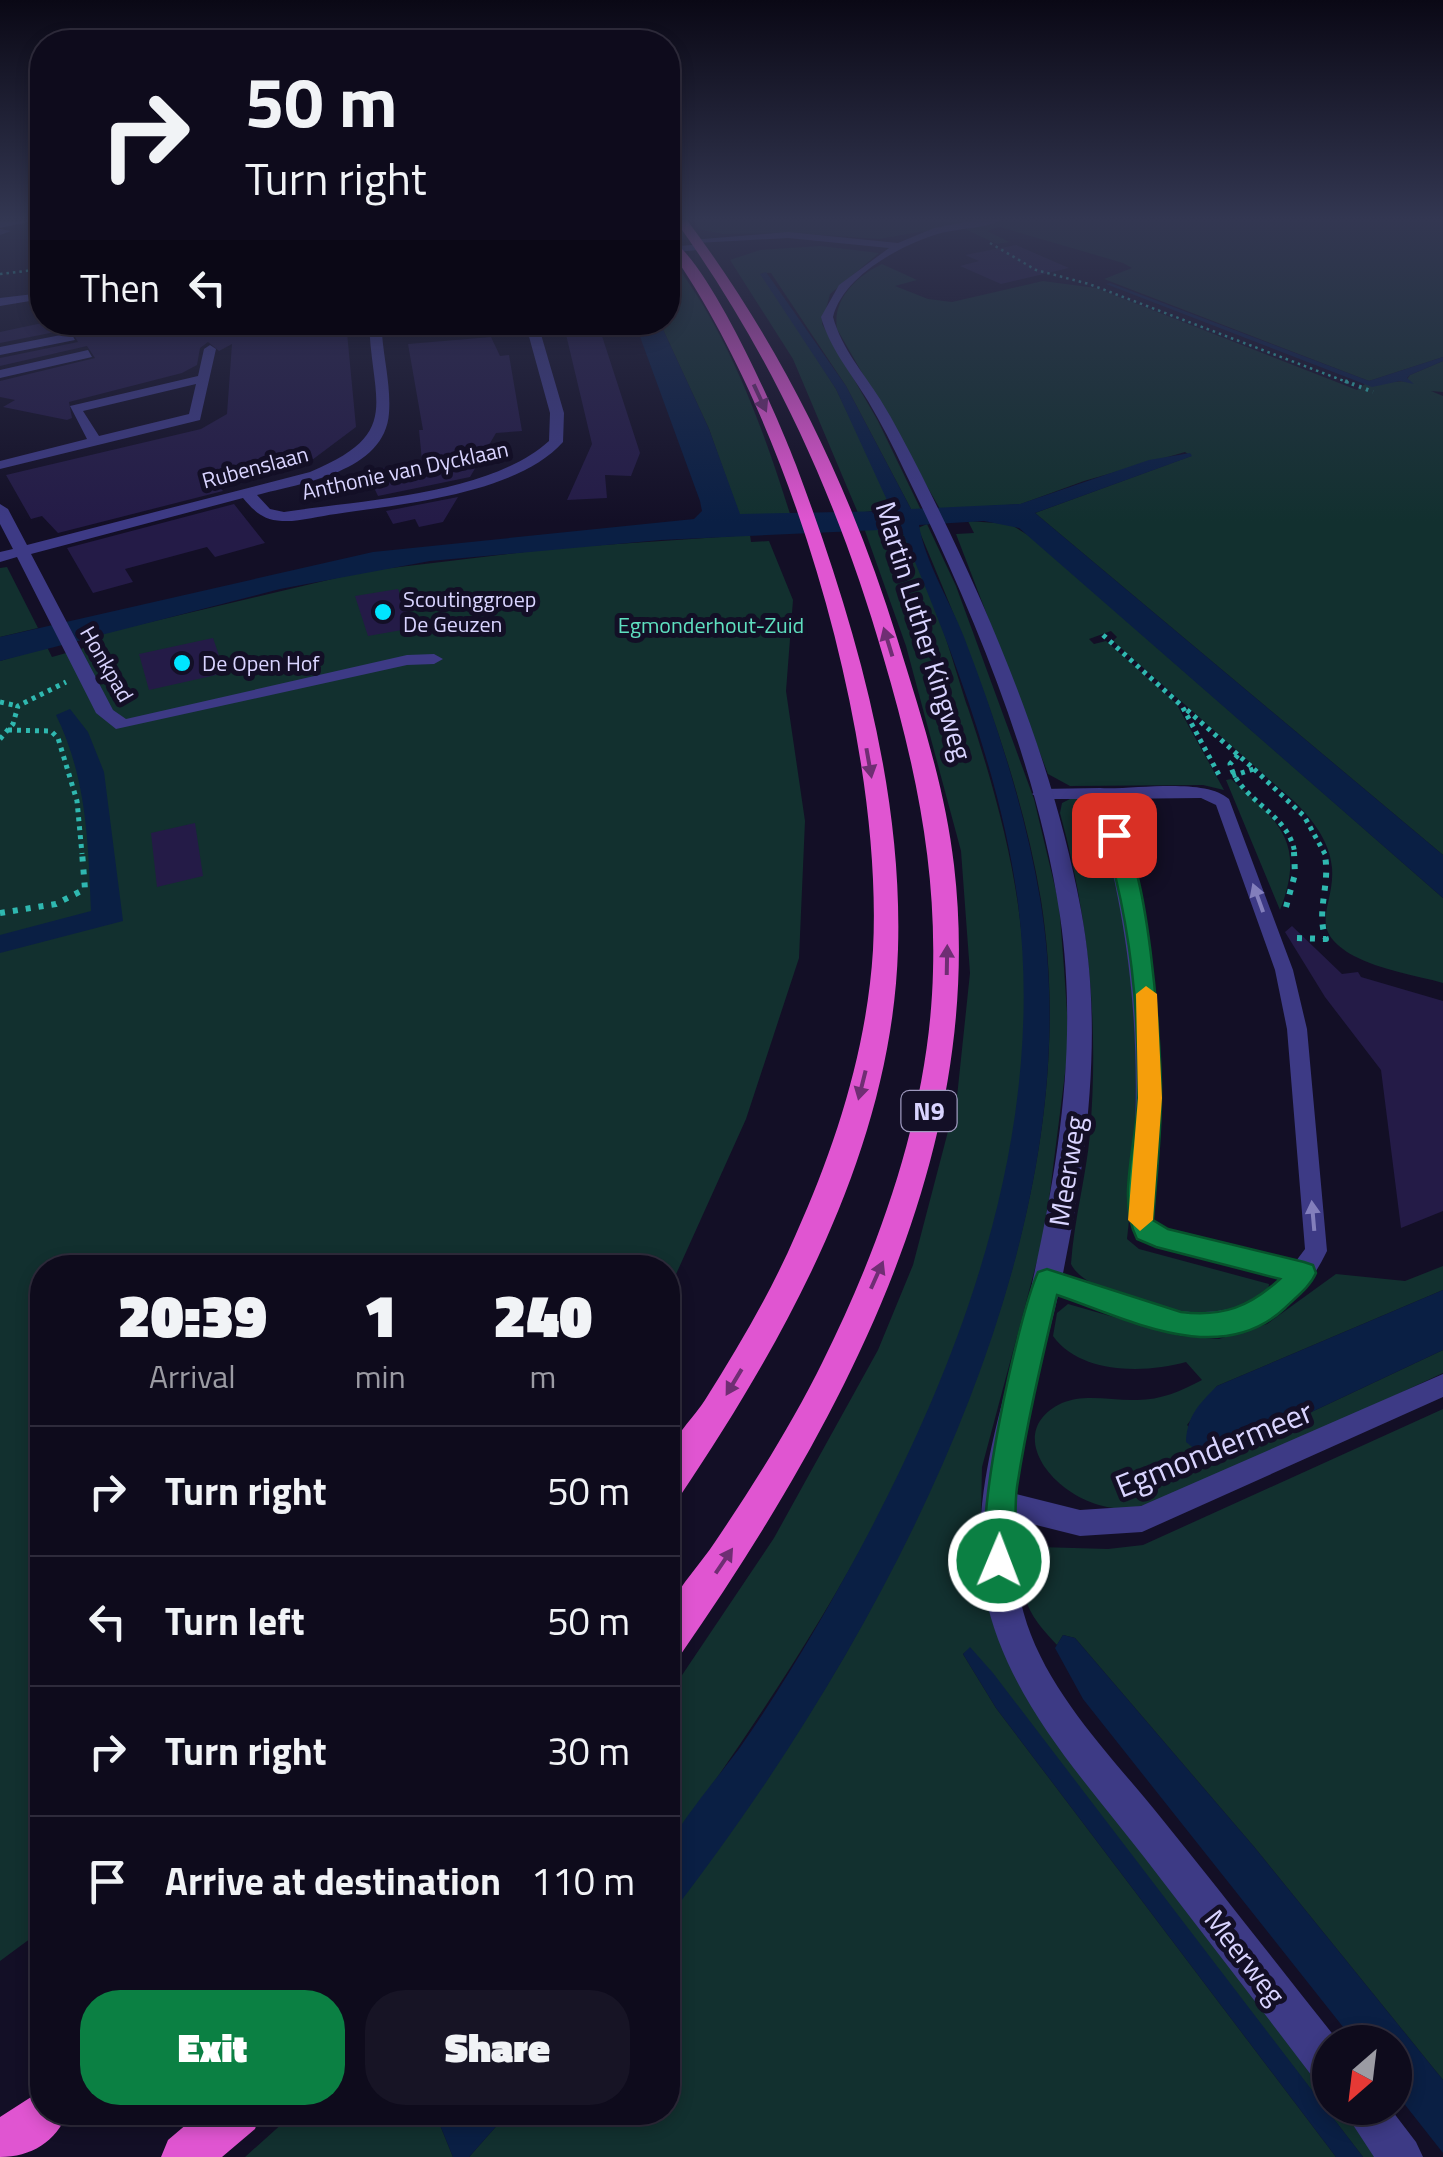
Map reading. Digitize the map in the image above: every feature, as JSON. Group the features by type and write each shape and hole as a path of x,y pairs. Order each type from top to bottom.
{"highway":[{"name":"N9","path":"680,1465 756,1344 812,1228 852,1126 880,1003 885,871 877,806 841,636 808,524 754,386 720,321"},
{"name":"Martin Luther Kingweg","path":"680,1623 787,1460 882,1266 926,1130 942,1041 947,933 942,864 913,721 849,522 806,418 750,321"},
{"path":"0,2147 30,2123"},
{"path":"186,2157 223,2125"}],"street":[{"name":"Meerweg","path":"828,321 831,332 878,406 934,517 1040,794 1072,917 1081,1053 1078,1119 1047,1280 1011,1435 1000,1504 1002,1594 1027,1661 1055,1712 1312,2042"},
{"name":"Rubenslaan","path":"0,557 333,469 365,451 381,435 375,335"},
{"name":"Anthonie van Dycklaan","path":"247,493 265,513 284,517 480,482 535,462 556,442 558,413 535,335"},
{"path":"0,351 70,337"},
{"path":"0,465 196,417 210,350"},
{"path":"0,374 88,354"},
{"path":"95,441 75,409 202,378"},
{"name":"Honkpad","path":"0,509 105,713 123,725 407,660 434,660"},
{"path":"1376,2125 1401,2157"}],"lane":[{"path":"1100,793 1128,880 1146,983 1150,1098 1140,1221 1146,1232 1165,1240 1304,1273"},
{"path":"1040,794 1214,795 1223,803 1272,938 1297,1029 1316,1251 1304,1273 1263,1311 1244,1320 1203,1327 1181,1324 1047,1280"},
{"name":"Egmondermeer","path":"1000,1504 1080,1523 1142,1519 1443,1385"}],"path":[{"path":"1185,321 1373,392"},
{"path":"1103,635 1314,828 1328,869 1319,913 1326,939 1272,938"},
{"path":"0,702 18,706 85,673"},
{"path":"0,739 18,706"},
{"path":"1182,706 1221,778 1254,770"},
{"path":"0,913 41,908 73,898 86,888 78,801 58,738 52,731 8,730"},
{"path":"1238,755 1230,764 1232,776 1280,820 1296,852 1295,885 1284,913 1276,911"}],"green space":[{"path":"680,321 713,323 757,419 791,517 739,514 709,429 666,335 680,335"},
{"path":"769,321 792,321 836,389 893,508 858,513 793,359"},
{"path":"803,321 823,321 921,510 911,509 846,386"},
{"path":"836,321 1180,321 1357,390 1365,384 1406,381 1410,375 1443,361 1443,392 1431,391 1443,396 1443,855 1035,513 1191,456 1185,452 1021,504 940,509 837,329"},
{"path":"1212,321 1443,321 1443,357 1369,381"},
{"path":"968,521 1010,524 1031,537 1443,898 1443,983 1375,965 1339,946 1326,927 1331,858 1314,824 1295,802 1113,641 1117,637 1111,631 1089,639 1094,644 1106,641 1176,703 1224,790 1203,785 1070,786 1048,774 956,534 974,533"},
{"path":"927,524 956,586 1034,799 1059,904 1069,1042 1045,1231 982,1467 980,1566 995,1630 1312,2061 1312,2091 970,1648 963,1654 996,1708 1336,2157 469,2157 497,2125 680,2125 680,1899 802,1726 845,1655 935,1480 1006,1292 1030,1195 1045,1096 1050,998 1041,900 1032,852 1006,757 918,528"},
{"path":"896,526 906,539 927,583 978,737 1016,889 1023,950 1021,1073 1002,1194 969,1312 923,1426 867,1538 804,1645 680,1830 680,1678 774,1538 878,1350 913,1265 957,1097 970,973 961,851 906,646 864,528"},
{"name":"Egmonderhout-Zuid","path":"750,535 751,542 769,541 793,600 786,691 805,821 799,958 746,1119 680,1265 680,1255 30,1255 30,1939 0,1961 0,661 47,647 52,657 91,646 87,637 366,571 558,548"},
{"path":"7,567 38,628 0,637 0,568"},
{"path":"1231,779 1263,808 1284,836 1290,867 1280,910 1226,780"},
{"path":"1072,798 1097,804 1111,845 1137,988 1135,1164 1127,1239 1139,1249 1269,1284 1268,1292 1233,1309 1194,1313 1133,1300 1094,1284 1079,1275 1071,1264 1090,1134 1093,1052 1085,932 1060,813 1062,803"},
{"path":"1443,1266 1443,1290 1217,1386 1187,1425 1218,1456 1443,1350 1443,1373 1201,1485 1136,1507 1112,1508 1088,1501 1066,1489 1038,1454 1035,1435 1042,1417 1062,1403 1090,1398 1154,1398 1202,1380 1186,1362 1134,1369 1080,1358 1053,1336 1057,1313 1068,1304 1180,1336 1219,1339 1267,1324 1336,1274 1405,1281"},
{"path":"1443,1409 1443,2080 1412,2042 1412,2025 1398,2025 1255,1848 1075,1638 1063,1635 1057,1645 1030,1611 1026,1577 1039,1547 1108,1549 1143,1545"},
{"path":"281,2125 440,2125 453,2157 245,2157"},
{"path":"1338,2125 1361,2125 1386,2157 1363,2157"}],"water":[{"path":"791,321 800,321 846,386 911,509 1020,504 1149,460 1190,453 1192,456 1035,513 1443,855 1443,898 1019,528 984,521 919,525 998,733 1018,799 1040,898 1049,1031 1036,1167 1003,1304 953,1439 892,1571 821,1696 746,1812 680,1902 680,1828 751,1732 814,1631 904,1462 943,1373 976,1282 1001,1189 1018,1095 1024,999 1018,903 1010,856 972,712 901,529 661,540 430,561 280,589 0,661 0,637 373,552 694,519 702,511 700,501 639,335 666,335 709,429 740,514 892,511 836,389"},
{"path":"1201,321 1369,381 1443,357 1443,361 1410,375 1407,378 1414,384 1400,381 1372,387"},
{"path":"70,709 88,732 104,772 123,921 0,953 0,935 91,911 80,787 56,715"},
{"path":"1443,1290 1443,1350 1218,1456 1201,1454 1186,1442 1195,1411 1217,1386"},
{"path":"1063,1635 1075,1638 1255,1848 1398,2025 1342,2025 1083,1699 1055,1648"},
{"path":"970,1647 993,1673 1312,2090 1312,2125 1339,2125 1363,2157 1336,2157 996,1708 963,1654"},
{"path":"1412,2042 1443,2080 1443,2153 1412,2114"},
{"path":"440,2125 497,2125 469,2157 453,2157"}],"building":[{"path":"30,326 30,335 40,335 0,343 0,332"},
{"path":"74,335 347,335 356,427 312,460 218,484 223,491 58,533 42,516 31,519 6,475 201,429 227,414 232,344 219,351 208,342 200,348 197,365 182,373 69,402 72,418 67,420 3,407 15,400 0,397 0,381 95,358 87,346 0,366 0,358 78,342"},
{"path":"566,335 602,336 640,453 631,476 605,475 607,498 567,500 592,444"},
{"path":"491,337 500,356 509,355 522,431 496,433 470,477 378,496 366,471 422,461 419,430 423,430 408,344"},
{"path":"458,497 443,522 419,527 415,519 393,524 386,511"},
{"path":"234,504 265,543 215,557 207,547 125,569 133,582 93,593 67,548"},
{"name":"Scoutinggroep De Geuzen","path":"398,589 413,628 368,636 355,596"},
{"name":"De Open Hof","path":"213,638 225,673 149,690 139,654"},
{"path":"195,823 203,876 157,887 151,833"},
{"path":"1292,926 1342,974 1358,972 1361,977 1443,1001 1443,1211 1401,1228 1381,1070 1325,997 1285,932"}],"slow traffic":[{"path":"1140,1220 1150,1098 1146,994"}],"place":[{"name":"Scoutinggroep De Geuzen","path":"383,612"},
{"name":"De Open Hof","path":"182,663"}],"route":[{"path":"999,1561 1000,1504 1011,1435 1047,1280 1181,1324 1203,1327 1223,1326 1263,1311 1304,1273 1165,1240 1146,1232 1140,1221 1150,1098 1146,983 1128,880 1114,835"}]}
